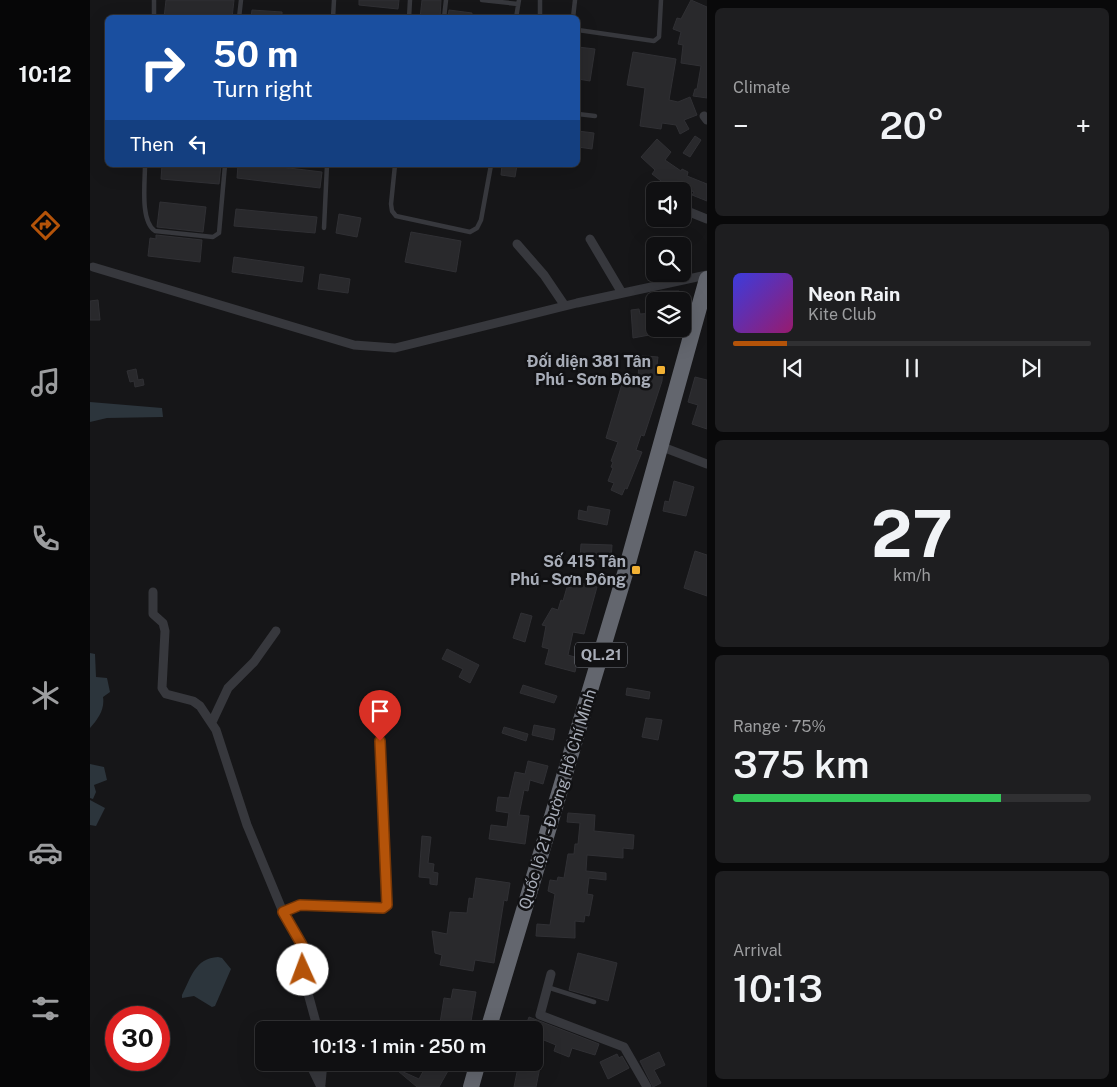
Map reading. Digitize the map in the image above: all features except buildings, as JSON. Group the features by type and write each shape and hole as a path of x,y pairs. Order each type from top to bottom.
{"highway":[{"name":"Quốc lộ 21 - Đường Hồ Chí Minh","path":"491,1021 624,577 707,279"},
{"path":"471,1087 475,1071"}],"street":[{"path":"691,213 707,219"},
{"path":"590,239 622,293"},
{"path":"517,244 544,275 565,306"},
{"path":"93,267 354,345 380,348 395,348 565,306 707,275"},
{"path":"660,446 707,464"},
{"path":"153,592 153,614 163,623 165,630 162,688 166,694 200,706 212,722 247,825 283,912 302,945 303,975 316,1021"},
{"path":"212,722 228,688 254,662 276,631"},
{"path":"283,912 300,905 383,908 387,905 380,741"},
{"path":"551,974 540,1016 624,1047 647,1087"},
{"path":"314,1071 322,1087"},
{"path":"322,1087 323,1071"}],"lane":[{"path":"154,0 154,15"},
{"path":"239,15 240,0"},
{"path":"333,15 334,0"},
{"path":"409,15 410,0"},
{"path":"444,15 446,0"},
{"path":"482,0 518,2 516,15"},
{"path":"540,0 540,15"},
{"path":"572,15 575,0"},
{"path":"580,30 654,41 659,37 661,0"},
{"path":"580,114 595,116"},
{"path":"145,167 145,216 150,228 155,231 213,236 219,234 225,167"},
{"path":"324,228 327,167"},
{"path":"395,167 391,204 392,211 396,216 470,232 477,228 481,220 492,167"},
{"path":"547,987 594,1002"}],"shaded area":[{"path":"90,402 162,408 163,417 107,418 90,422"},
{"path":"90,653 95,654 96,677 107,678 110,692 103,697 103,706 100,714 90,728"},
{"path":"90,764 104,767 107,780 94,785 96,792 93,799 90,798"},
{"path":"90,800 105,808 96,826 90,825"},
{"path":"210,958 222,958 231,969 215,1006 212,1007 194,996 182,998 191,976 199,965"}],"place":[{"name":"Đối diện 381 Tân Phú - Sơn Đông","path":"661,370"},
{"name":"Số 415 Tân Phú - Sơn Đông","path":"636,570"}],"route":[{"path":"303,970 304,954 302,945 283,912 300,905 383,908 387,905 380,741"}]}
